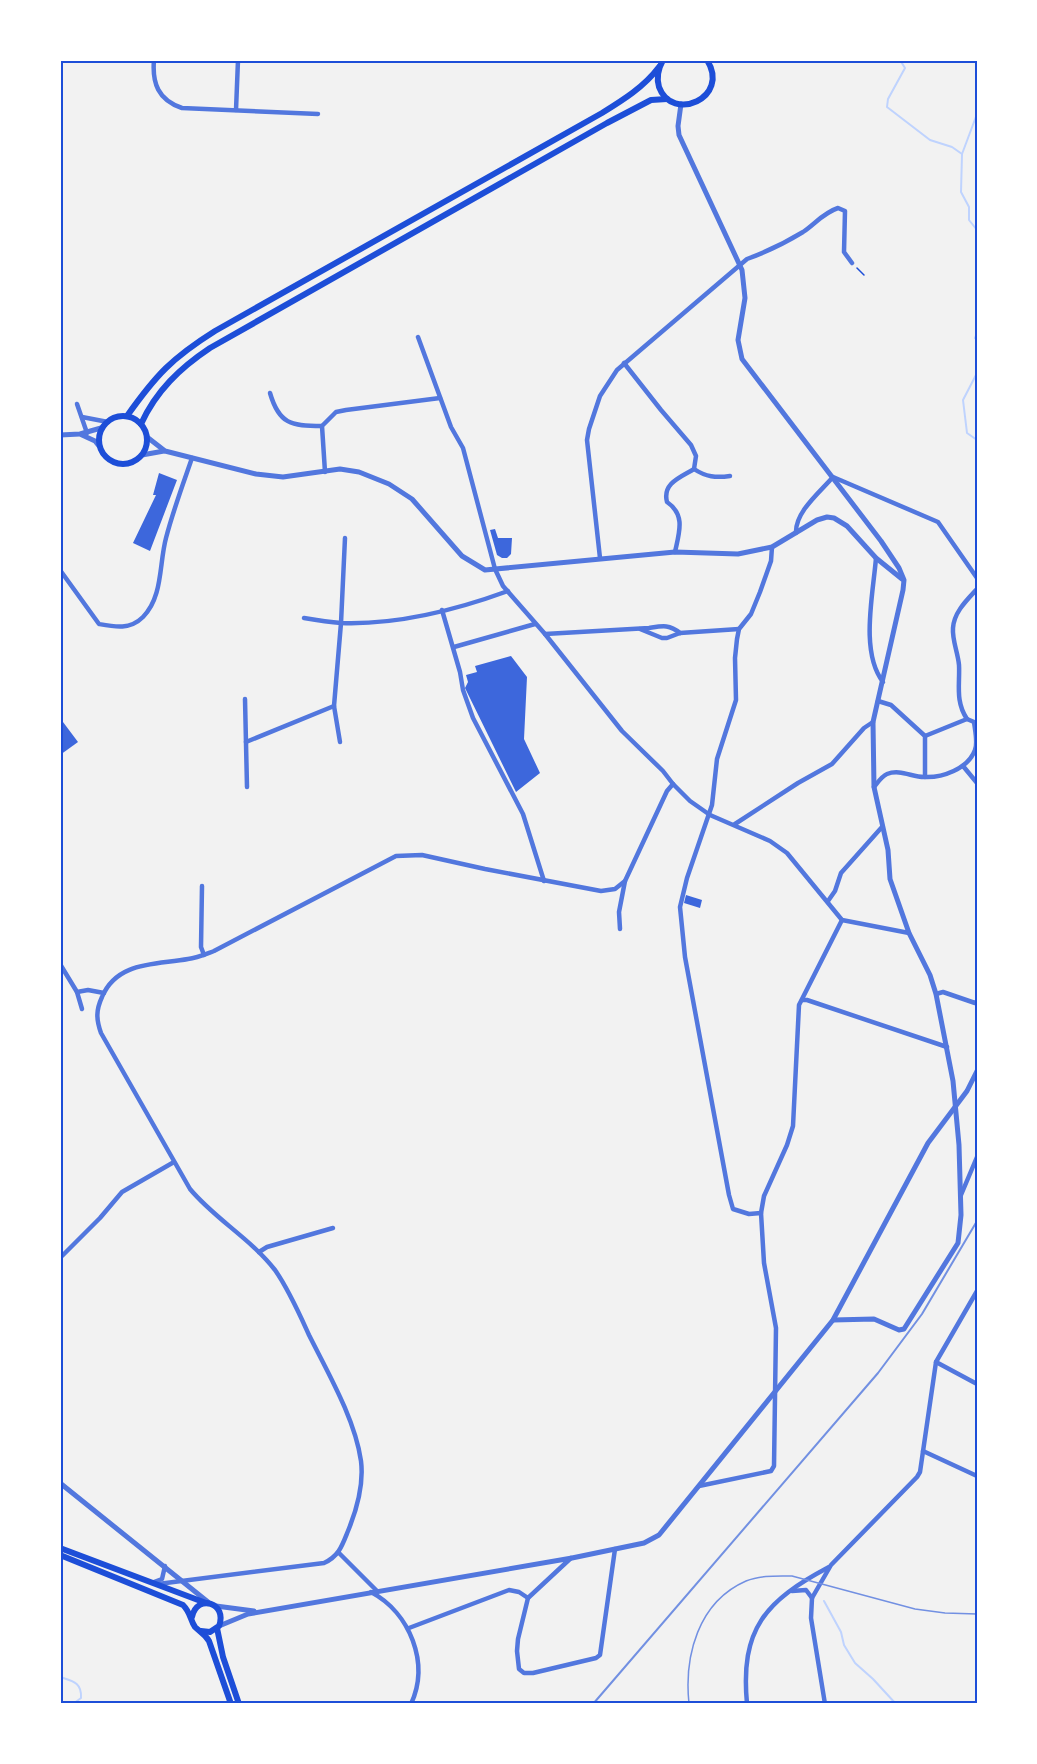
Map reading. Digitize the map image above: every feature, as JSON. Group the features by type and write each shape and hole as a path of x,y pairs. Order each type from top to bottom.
{"main road":[{"path":"128,416 156,377 186,350 225,325 602,113 640,88 650,79 663,60"},
{"path":"141,424 153,402 168,382 189,362 210,348 651,100 667,99 681,104 693,104 701,100 712,85 713,76 706,60"},
{"path":"659,67 658,84 667,99"},
{"path":"120,416 128,416 141,424 147,437 146,447 142,455 130,463 114,463 107,459 99,446 98,438 101,428 108,422 120,416"},
{"path":"60,1548 211,1604 221,1617 218,1627 223,1658 239,1704"},
{"path":"60,1555 176,1602 190,1612 195,1626 209,1641 231,1704"},
{"path":"192,1618 196,1608 211,1604"},
{"path":"201,1631 210,1632 218,1627"}],"street":[{"path":"154,60 153,74 156,87 165,98 182,108 318,114"},
{"path":"236,110 238,60"},
{"path":"681,104 679,135 742,270 745,298 738,340 742,359 895,561 904,579 901,605 873,722 874,787 888,850 890,879 909,933 930,975 947,1047 956,1105 960,1198 958,1243 904,1329 899,1330 874,1319 833,1320"},
{"path":"600,558 587,440 600,396 609,380 624,363 739,265 802,233 820,217 838,208 844,211 844,252 852,263"},
{"path":"418,337 456,439 463,448 499,580 545,634 582,683 622,730 690,801 710,814 770,841 787,853 842,920 909,933"},
{"path":"624,363 661,411 692,445 696,456 694,469"},
{"path":"270,393 281,417 298,425 322,426 336,412 440,398"},
{"path":"76,404 87,433"},
{"path":"82,417 108,422"},
{"path":"322,426 325,472"},
{"path":"61,434 87,433 101,428"},
{"path":"80,434 95,441 99,446"},
{"path":"147,437 165,450 241,471 283,477 349,469 389,484 412,499 469,562 485,570 675,552 738,554 772,547 817,520 827,517 834,518 847,526 876,558 904,579"},
{"path":"142,455 165,450"},
{"path":"60,570 99,624 117,627 132,626 144,617 158,588 166,536 192,458"},
{"path":"694,469 712,477 730,476"},
{"path":"675,552 680,533 680,520 676,510 667,502 666,489 669,484 694,469"},
{"path":"796,533 795,527 800,518 833,477"},
{"path":"833,477 938,522 977,578"},
{"path":"340,742 334,706 345,538"},
{"path":"761,1213 749,1214 733,1209 729,1195 682,936 680,907 687,878 710,814 717,759 736,700 735,658 740,629 751,614 760,592 771,561 772,547"},
{"path":"876,558 870,615 870,651 874,669 883,682"},
{"path":"874,787 883,776 889,773 897,772 924,777 954,771 963,766 976,749 974,722 967,719 962,712 957,693 959,665 953,628 958,610 977,589"},
{"path":"304,618 341,623 402,619 508,591"},
{"path":"442,610 454,647 463,690 473,718 523,814 544,881"},
{"path":"454,647 535,624"},
{"path":"545,634 665,625 680,633"},
{"path":"639,628 662,638 680,633 740,629"},
{"path":"245,699 247,787"},
{"path":"878,701 891,705 925,736 924,777"},
{"path":"246,741 334,706"},
{"path":"925,736 967,719"},
{"path":"735,824 832,764 864,728 873,722"},
{"path":"963,766 977,783"},
{"path":"620,929 619,912 625,882 662,800 672,784"},
{"path":"828,901 835,891 841,873 882,827"},
{"path":"153,1583 324,1563 334,1558 339,1553 356,1511 361,1486 361,1462 356,1440 338,1395 285,1287 272,1266 259,1252 203,1205 190,1189 101,1033 97,1020 98,1008 104,993 113,980 128,970 145,964 204,955 396,856 422,855 602,891 615,889 625,882"},
{"path":"202,886 201,947 204,955"},
{"path":"699,1486 771,1471 772,1468 776,1328 764,1263 761,1213 764,1196 793,1126 799,1005 842,920"},
{"path":"60,964 77,992 82,1009"},
{"path":"77,992 88,990 104,993"},
{"path":"936,994 943,992 976,1004"},
{"path":"802,1000 947,1047"},
{"path":"218,1627 243,1616 261,1612 572,1558 644,1543 659,1534 833,1320 928,1143 967,1091 977,1071"},
{"path":"960,1198 977,1157"},
{"path":"62,1256 122,1192 174,1162"},
{"path":"259,1252 267,1247 333,1228"},
{"path":"747,1704 746,1662 752,1637 766,1612 787,1593 831,1565 914,1482 920,1472 936,1362 977,1291"},
{"path":"936,1362 977,1384"},
{"path":"923,1451 977,1476"},
{"path":"60,1483 211,1604 261,1612"},
{"path":"572,1558 528,1598 517,1651 519,1669 528,1674 596,1659 602,1650 615,1549"},
{"path":"339,1553 409,1628 419,1668 418,1687 411,1704"},
{"path":"825,1704 811,1618 812,1598 831,1565"},
{"path":"153,1583 162,1579 165,1566"},
{"path":"787,1593 799,1589 806,1590 812,1598"},
{"path":"409,1628 509,1590 519,1592 528,1598"}],"path":[{"path":"852,263 864,275"}],"building":[{"path":"159,473 177,480 150,551 133,543 156,495 153,495"},
{"path":"495,529 498,538 512,538 511,554 507,558 497,555 490,530"},
{"path":"511,656 527,677 524,739 540,773 516,792 465,688 468,682 466,675 477,672 475,666"},
{"path":"60,718 78,742 60,755"},
{"path":"686,895 702,900 700,908 684,903"}],"waterway":[{"path":"900,60 905,68 888,99 887,107 930,140 952,147 962,154"},
{"path":"977,114 962,154 961,192 969,207 969,220 977,230"},
{"path":"977,333 975,338 977,340"},
{"path":"977,373 963,400 967,433 977,440"},
{"path":"824,1601 855,1663 896,1704"},
{"path":"60,1677 75,1683 80,1689 81,1698 73,1704"}],"tram line":[{"path":"689,1704 689,1667 698,1632 716,1602 730,1590 751,1579 792,1576 915,1609 977,1614"}],"railway":[{"path":"593,1704 878,1373 922,1314 977,1221"}]}
